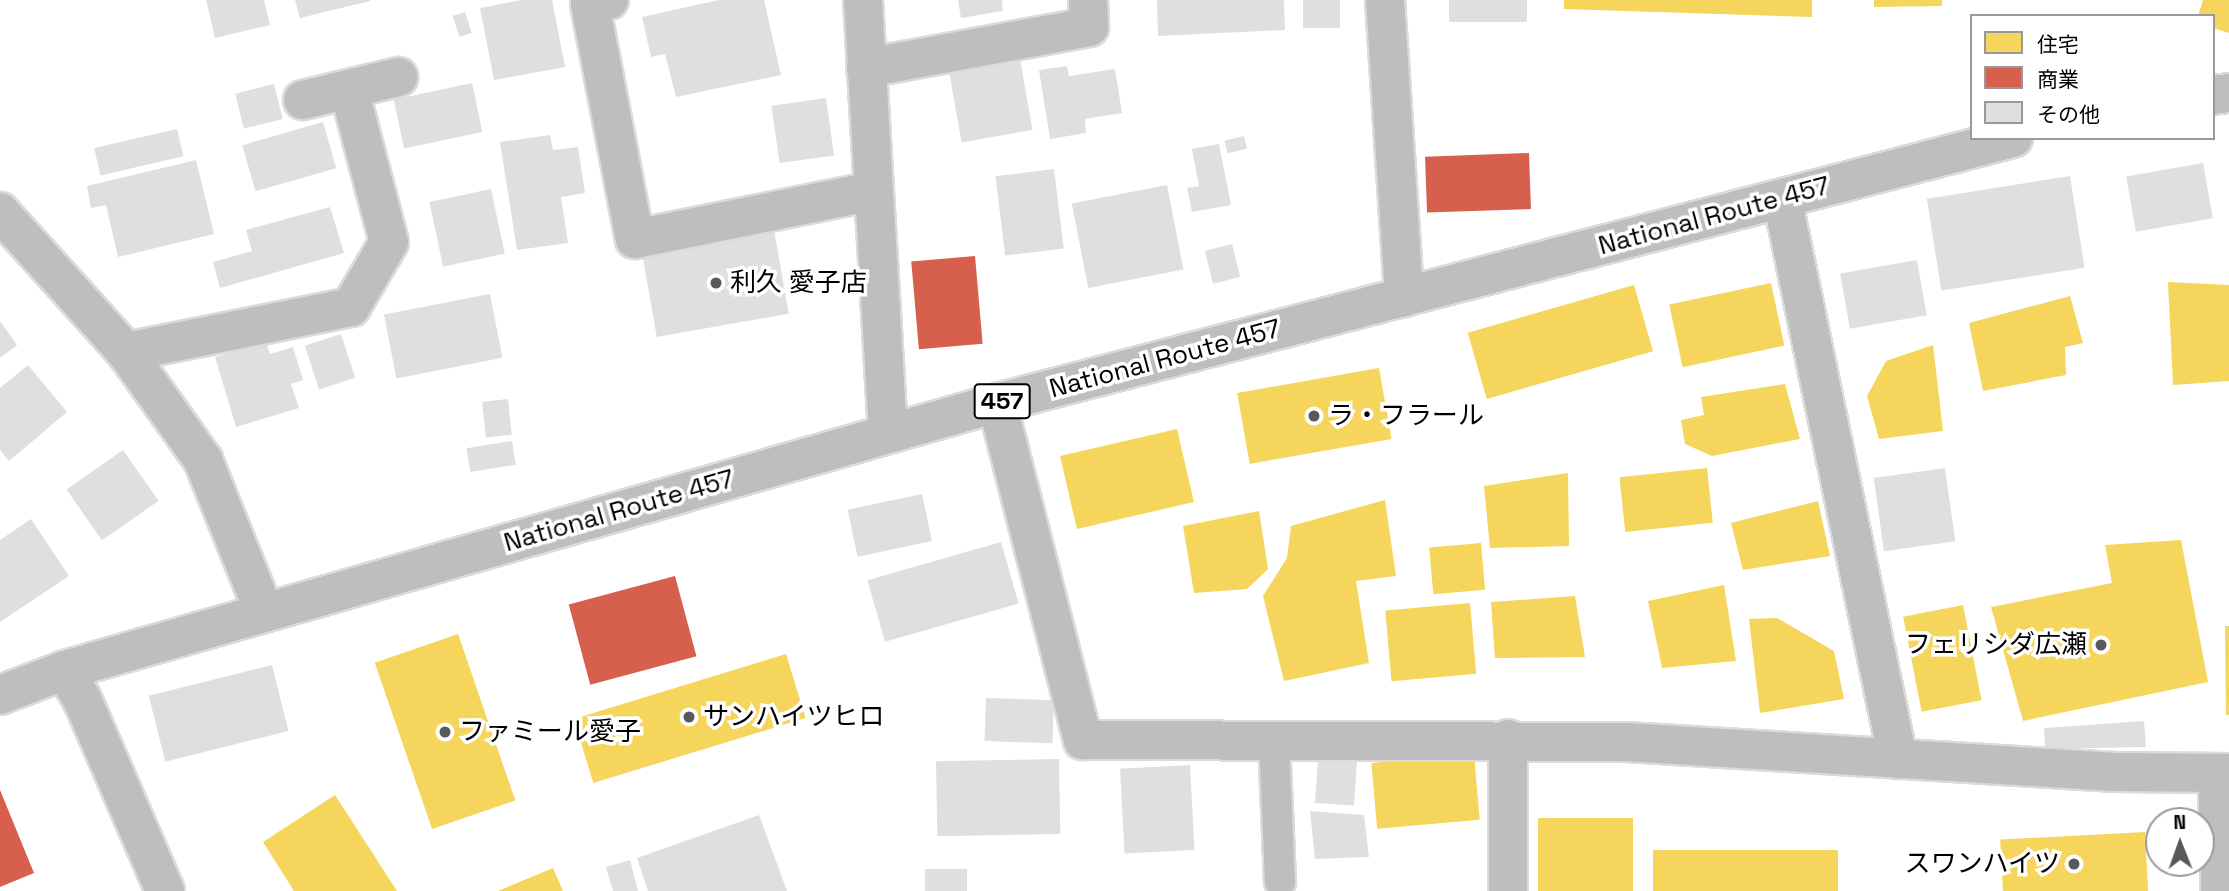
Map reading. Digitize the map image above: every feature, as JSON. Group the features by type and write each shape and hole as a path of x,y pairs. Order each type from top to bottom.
{"main road":[{"path":"609,0 590,4 635,239 872,191"},
{"path":"863,0 888,433"},
{"path":"866,68 1089,27 1088,0"},
{"path":"1385,0 1404,297"},
{"path":"303,100 398,77"},
{"path":"126,352 351,307 389,242 349,89"},
{"name":"National Route 457","path":"0,695 65,670 997,402 2005,140"},
{"path":"1782,198 1898,759"},
{"path":"0,212 126,352 203,460 264,612"},
{"path":"997,402 1083,740 1508,739 2221,773"},
{"path":"65,670 82,699 165,891"},
{"path":"1508,739 1508,891"}],"lane":[{"path":"1274,739 1280,882"},
{"path":"2216,891 2221,773"}],"building: 住宅":[{"path":"1564,0 1812,0 1812,17 1564,9"},
{"path":"1874,0 1942,0 1942,6 1874,7"},
{"path":"2203,0 2229,0 2229,33 2215,29 2215,14 2199,14"},
{"path":"2168,282 2229,285 2229,381 2173,385"},
{"path":"1771,283 1784,346 1683,367 1669,305"},
{"path":"1634,285 1653,351 1487,399 1468,333"},
{"path":"2070,296 2083,343 2065,347 2066,375 1983,391 1969,323"},
{"path":"1933,345 1943,431 1879,439 1867,396 1886,361"},
{"name":"ラ・フラール","path":"1379,368 1392,439 1250,464 1237,393"},
{"path":"1785,384 1800,439 1712,456 1685,444 1681,420 1704,415 1701,397"},
{"path":"1177,429 1194,502 1077,529 1060,456"},
{"path":"1707,468 1713,523 1625,532 1619,477"},
{"path":"1568,473 1569,546 1490,548 1484,486"},
{"path":"1385,500 1396,576 1356,581 1369,663 1284,681 1263,596 1287,558 1291,526"},
{"path":"1818,501 1830,556 1743,570 1731,523"},
{"path":"1259,511 1268,569 1247,589 1194,593 1183,526"},
{"name":"フェリシダ広瀬","path":"2181,540 2208,682 2023,721 1991,607 2112,583 2105,545"},
{"path":"1481,543 1485,590 1433,594 1429,548"},
{"path":"1724,585 1736,661 1662,668 1648,601"},
{"path":"1575,596 1585,657 1495,658 1491,602"},
{"path":"1470,603 1476,674 1392,681 1385,610"},
{"path":"1963,605 1982,700 1922,712 1903,617"},
{"path":"1777,618 1834,651 1844,699 1760,713 1749,619"},
{"path":"2225,626 2229,626 2229,715 2226,715"},
{"name":"ファミール愛子","path":"458,634 515,800 432,829 375,663"},
{"name":"サンハイツヒロ","path":"786,654 806,718 593,783 574,719"},
{"path":"1474,754 1480,820 1377,829 1371,763"},
{"path":"335,795 397,891 294,891 263,842"},
{"path":"1538,818 1633,818 1633,891 1538,891"},
{"name":"スワンハイツ","path":"2145,832 2145,877 2147,877 2148,891 2003,891 2000,840"},
{"path":"1653,850 1838,850 1838,891 1653,891"},
{"path":"553,868 563,891 498,891"}],"building: 商業":[{"path":"1529,153 1531,209 1427,213 1425,157"},
{"path":"975,256 983,344 919,349 911,262"},
{"path":"675,576 696,656 590,685 569,604"},
{"path":"0,790 34,873 0,887"}],"building: その他":[{"path":"206,0 264,0 270,25 215,38"},
{"path":"295,0 370,0 370,1 300,18"},
{"path":"521,0 552,0 565,67 494,80 480,8"},
{"path":"719,0 764,0 781,75 676,97 665,54 651,57 642,17"},
{"path":"958,0 1002,0 1003,11 961,18"},
{"path":"1157,0 1284,0 1285,30 1158,36"},
{"path":"1303,0 1340,0 1340,28 1303,28"},
{"path":"1449,0 1527,0 1527,22 1449,22"},
{"path":"465,12 472,33 459,37 453,16"},
{"path":"1020,59 1033,130 962,142 949,72"},
{"path":"1067,66 1069,76 1115,69 1122,113 1085,119 1086,133 1050,139 1039,70"},
{"path":"472,83 482,132 404,149 394,100"},
{"path":"274,84 283,119 244,129 235,94"},
{"path":"826,98 834,155 780,163 772,106"},
{"path":"323,122 336,168 255,191 242,145"},
{"path":"177,129 183,156 100,175 94,148"},
{"path":"550,135 553,150 578,147 585,193 561,197 568,243 517,250 500,142"},
{"path":"1244,136 1247,149 1227,153 1225,140"},
{"path":"1219,144 1231,205 1192,212 1187,188 1199,186 1192,149"},
{"path":"196,160 214,234 118,257 106,205 91,208 87,186"},
{"path":"2203,163 2213,218 2136,232 2126,177"},
{"path":"1054,169 1064,248 1005,256 995,176"},
{"path":"2070,176 2085,268 1941,291 1927,199"},
{"path":"1167,185 1183,269 1088,288 1072,204"},
{"path":"491,189 505,254 443,267 429,202"},
{"path":"330,207 344,253 220,288 213,262 252,251 246,230"},
{"name":"利久 愛子店","path":"774,230 789,314 657,337 642,253"},
{"path":"1232,244 1240,277 1213,284 1205,251"},
{"path":"1917,260 1927,315 1850,329 1840,274"},
{"path":"490,294 502,358 396,378 384,315"},
{"path":"0,321 17,345 0,358"},
{"path":"341,334 355,378 319,389 305,346"},
{"path":"266,342 270,354 293,347 303,380 291,384 299,408 236,427 215,357"},
{"path":"28,365 67,412 9,461 0,450 0,388"},
{"path":"508,399 512,435 486,438 482,402"},
{"path":"512,441 516,465 470,472 467,448"},
{"path":"123,450 159,501 102,540 66,490"},
{"path":"1945,468 1955,541 1884,551 1874,478"},
{"path":"922,494 932,541 858,557 848,510"},
{"path":"31,519 69,576 0,622 0,540"},
{"path":"1001,542 1019,604 885,642 867,580"},
{"path":"272,665 288,731 165,762 149,696"},
{"path":"986,698 1054,700 1052,743 984,741"},
{"path":"2144,721 2146,747 2045,749 2044,728"},
{"path":"1059,759 1060,834 937,836 936,761"},
{"path":"1318,759 1357,762 1354,806 1315,803"},
{"path":"1190,765 1194,850 1125,854 1120,769"},
{"path":"1310,811 1364,815 1369,857 1315,859"},
{"path":"759,815 787,891 648,891 637,858"},
{"path":"630,860 638,891 613,891 606,867"},
{"path":"925,869 967,869 967,891 925,891"}],"place":[{"name":"利久 愛子店","path":"716,283"},
{"name":"ラ・フラール","path":"1314,416"},
{"name":"フェリシダ広瀬","path":"2101,645"},
{"name":"サンハイツヒロ","path":"689,717"},
{"name":"ファミール愛子","path":"445,732"},
{"name":"スワンハイツ","path":"2074,864"}]}
